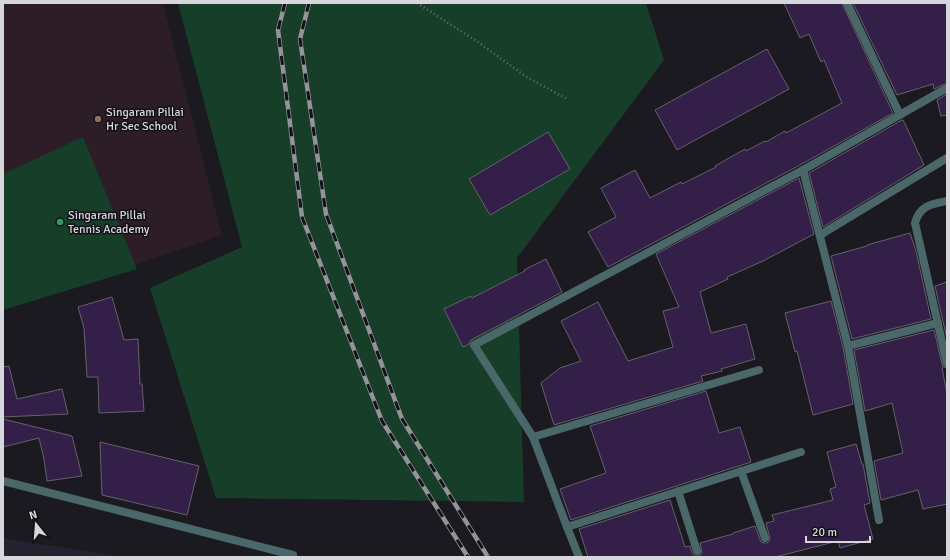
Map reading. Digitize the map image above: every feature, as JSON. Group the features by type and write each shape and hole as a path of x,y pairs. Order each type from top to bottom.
{"street":[{"path":"846,3 900,115"},
{"path":"579,557 533,437 474,345 803,170 947,88"},
{"path":"820,235 947,158"},
{"path":"803,170 848,346 879,520"},
{"path":"947,201 933,204 924,208 917,214 916,222 947,364"},
{"path":"848,346 938,323"},
{"path":"533,437 759,370"},
{"path":"567,527 801,452"},
{"path":"741,471 765,538"},
{"path":"3,481 293,555"},
{"path":"678,491 697,551"}],"path":[{"path":"417,3 478,42 525,76 567,99"}],"shaded area":[{"name":"Singaram Pillai Hr Sec School","path":"3,3 163,3 222,235 3,310"},
{"path":"3,538 121,557 3,557"}],"green space":[{"path":"178,3 646,3 664,60 517,258 524,502 216,498 150,288 242,247"},
{"name":"Singaram Pillai Tennis Academy","path":"83,137 137,269 3,310 3,174"}],"building":[{"path":"784,3 842,3 893,113 800,165 608,267 588,232 616,217 601,188 635,170 650,198 681,182 682,184 716,167 715,166 745,149 746,151 765,141 766,142 785,131 786,133 842,103 824,60 821,62 809,34 800,38"},
{"path":"853,3 947,3 947,83 934,89 933,84 897,95"},
{"path":"767,49 789,89 677,150 655,110"},
{"path":"947,94 947,115 941,116 937,100"},
{"path":"902,120 924,165 823,227 809,173"},
{"path":"548,132 570,169 490,215 469,179"},
{"path":"799,178 814,234 700,292 711,333 746,324 755,359 721,369 722,371 701,376 703,381 554,425 541,383 560,368 581,361 561,321 598,302 628,361 673,347 663,311 679,307 656,254"},
{"path":"910,233 916,251 931,319 852,339 831,256"},
{"path":"546,259 562,292 471,340 469,344 463,347 444,309 471,296 472,298"},
{"path":"947,282 947,339 935,286"},
{"path":"112,297 124,340 138,339 140,384 142,384 144,411 99,413 98,377 87,377 84,328 78,307"},
{"path":"831,301 843,347 853,404 813,415 797,351 795,352 785,313"},
{"path":"934,330 943,368 947,394 947,504 923,509 918,490 881,500 874,461 903,453 892,403 865,411 854,350"},
{"path":"9,366 17,399 62,389 68,414 3,417 3,367"},
{"path":"706,391 719,433 740,427 751,462 571,520 560,489 606,473 590,426"},
{"path":"3,419 72,436 82,476 47,481 39,438 3,447"},
{"path":"100,442 199,466 187,515 102,495"},
{"path":"856,444 863,464 870,503 864,505 873,539 840,548 838,541 775,557 588,557 579,529 670,500 685,547 690,546 692,553 695,556 699,556 702,553 700,543 755,526 761,542 767,543 770,539 766,523 774,521 772,515 833,500 830,489 836,487 827,452"}],"railway":[{"path":"285,3 278,30 302,217 382,421 468,557"},
{"path":"309,3 300,39 326,214 402,419 488,557"}],"place":[{"name":"Singaram Pillai Hr Sec School","path":"98,119"},
{"name":"Singaram Pillai Tennis Academy","path":"60,222"}]}
